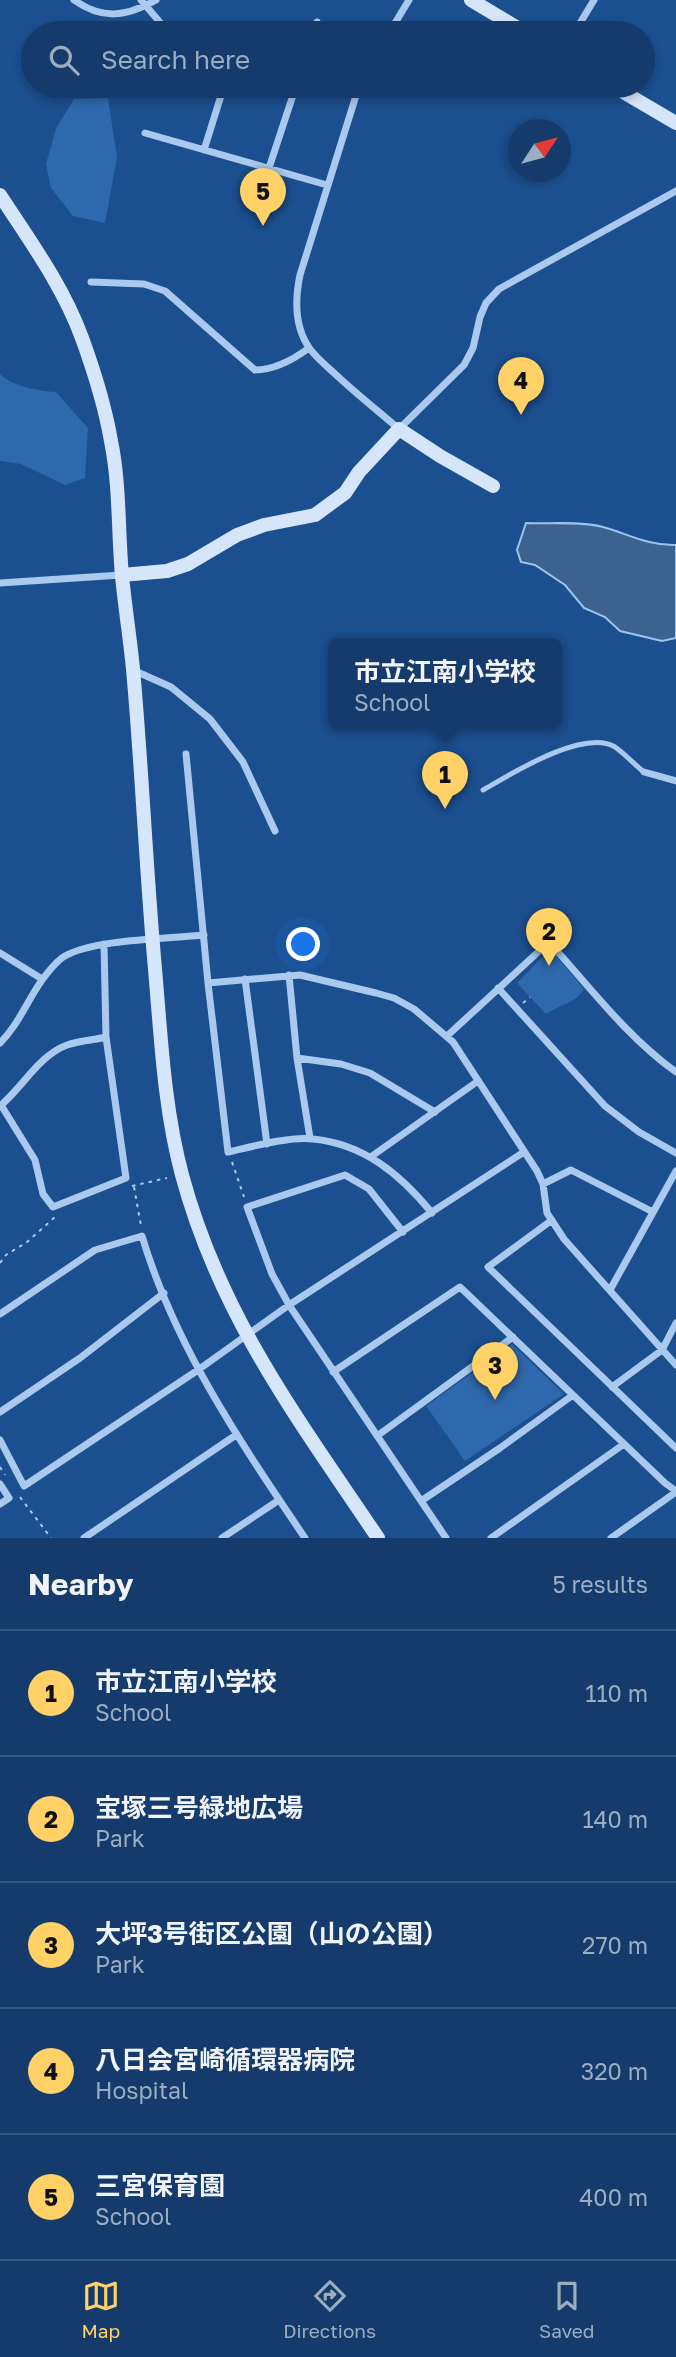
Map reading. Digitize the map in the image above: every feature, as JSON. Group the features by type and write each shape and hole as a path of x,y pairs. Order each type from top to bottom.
{"street":[{"path":"74,0 88,10 103,15 156,0"},
{"path":"396,21 409,0"},
{"path":"471,0 506,21"},
{"path":"581,21 594,0"},
{"path":"143,3 159,21"},
{"path":"204,150 220,98"},
{"path":"269,168 292,98"},
{"path":"355,98 297,291 300,327 309,348 358,395 399,429 493,486"},
{"path":"633,98 676,123"},
{"path":"145,133 327,185"},
{"path":"0,583 146,574 178,568 237,535 264,525 315,515 345,493 359,472 464,365 473,348 486,303 499,289 676,191"},
{"path":"0,195 62,295 81,335 112,443 166,1089 182,1174 207,1251 246,1335 289,1406 378,1538"},
{"path":"91,282 144,284 165,291 255,370 265,370 294,359 309,348"},
{"path":"133,670 171,687 210,719 243,762 275,831"},
{"path":"187,754 208,983 228,1152 310,1138 342,1145 372,1156 396,1174 432,1213"},
{"path":"644,772 676,781"},
{"path":"0,1043 13,1030 42,979 62,958 81,948 104,944 204,935"},
{"path":"447,1036 549,942 634,1035 676,1072"},
{"path":"104,944 106,1037 126,1178 53,1207 43,1194 35,1160 0,1106 39,1064 66,1045 106,1037"},
{"path":"0,953 42,979"},
{"path":"289,975 297,1058 310,1138"},
{"path":"208,983 300,975 394,998 414,1009 447,1036 537,1171 543,1184 547,1213 564,1239 676,1365"},
{"path":"245,979 267,1144"},
{"path":"498,988 605,1106 639,1132 676,1153"},
{"path":"297,1058 341,1064 370,1073 435,1112"},
{"path":"372,1156 478,1081"},
{"path":"0,1440 24,1486 198,1370 289,1305 524,1152"},
{"path":"543,1184 571,1170 653,1212"},
{"path":"610,1290 676,1171"},
{"path":"403,1232 369,1189 345,1175 247,1207 272,1274 289,1305 446,1538"},
{"path":"552,1220 488,1267 674,1444"},
{"path":"0,1314 95,1250 142,1236 150,1261 198,1370 236,1435 305,1538"},
{"path":"333,1372 460,1287 676,1491 611,1538"},
{"path":"0,1412 80,1358 164,1293"},
{"path":"612,1387 662,1350 676,1323"},
{"path":"377,1436 513,1337"},
{"path":"421,1501 573,1395"},
{"path":"83,1538 236,1435"},
{"path":"491,1538 624,1444"},
{"path":"0,1484 9,1498 0,1504"},
{"path":"222,1538 279,1500"}],"lane":[{"path":"483,790 555,752 582,745 603,743 614,746 644,772"}],"path":[{"path":"228,1152 247,1207"},
{"path":"122,1190 170,1177"},
{"path":"134,1186 142,1236"},
{"path":"0,1263 6,1255 27,1242 55,1217"},
{"path":"0,1467 10,1483"},
{"path":"15,1491 51,1538"}],"shaded area":[{"path":"108,98 117,157 105,223 73,216 51,188 46,164 56,128 74,99"},
{"path":"0,374 18,385 56,392 88,428 85,478 65,485 21,464 0,461"},
{"path":"526,523 595,525 648,542 676,545 676,638 662,641 620,631 605,617 584,608 565,585 535,565 521,562 517,550"},
{"path":"550,949 584,989 572,1001 546,1014 517,983"},
{"path":"512,1344 564,1394 465,1461 426,1406"}],"place":[{"name":"三宮保育園","path":"263,226"},
{"name":"八日会宮崎循環器病院","path":"521,415"},
{"name":"市立江南小学校","path":"445,809"},
{"name":"宝塚三号緑地広場","path":"549,966"},
{"name":"大坪3号街区公園（山の公園）","path":"495,1400"}]}
